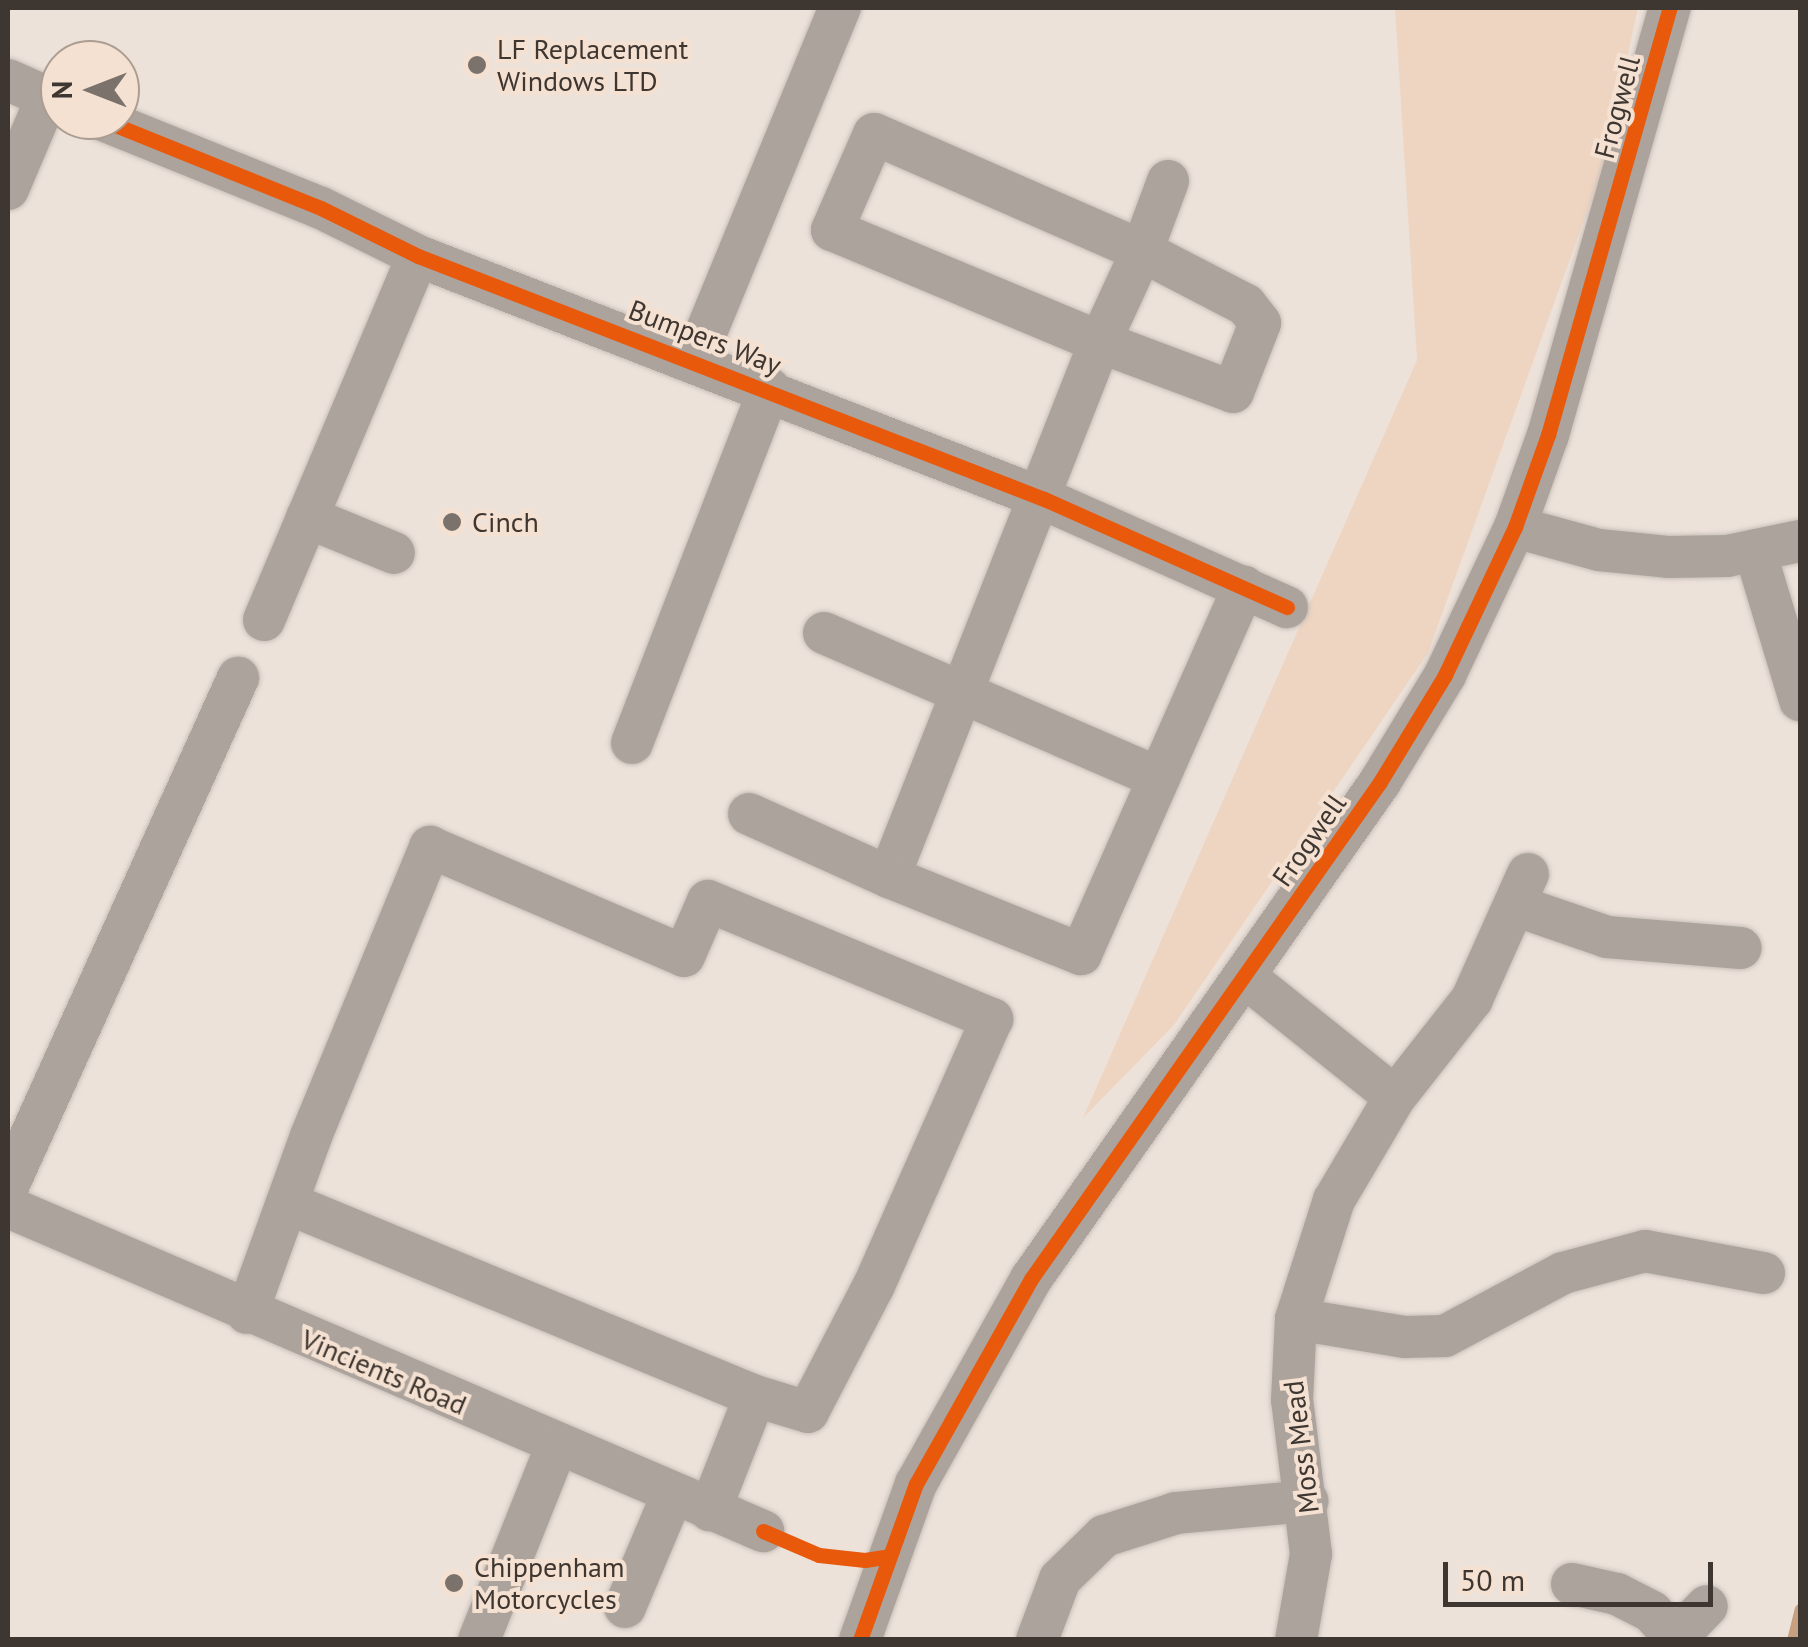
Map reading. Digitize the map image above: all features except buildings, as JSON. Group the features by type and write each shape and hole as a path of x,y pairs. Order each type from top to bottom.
{"street":[{"path":"695,359 840,8"},
{"name":"Frogwell","path":"860,1640 916,1484 1031,1279 1424,712 1515,527 1572,360 1670,8"},
{"path":"8,80 40,94"},
{"path":"8,190 40,127"},
{"path":"874,134 1142,251 1246,305 1260,323 1233,392 1100,342 832,230 874,134"},
{"name":"Bumpers Way","path":"140,135 321,208 508,304 695,359 1044,498 1287,606"},
{"path":"888,876 1044,498 1100,342 1142,251 1168,181"},
{"path":"264,620 418,256"},
{"path":"632,743 769,388"},
{"path":"308,517 394,553"},
{"path":"1515,527 1619,554 1756,551 1800,541"},
{"path":"1756,551 1800,700"},
{"path":"749,814 888,876 1082,954 1244,588"},
{"path":"824,633 1159,778"},
{"path":"8,1186 238,678"},
{"path":"247,1314 287,1204 430,847 684,956 708,902 992,1019 874,1285 808,1412 755,1396 287,1204"},
{"name":"Moss Mead","path":"1296,1640 1310,1564 1307,1501 1292,1400 1296,1319 1334,1200 1395,1097 1460,1019 1523,890 1599,935 1716,960"},
{"path":"1244,976 1395,1097"},
{"name":"Vincients Road","path":"8,1208 556,1447 762,1531"},
{"path":"1296,1319 1392,1336 1445,1336 1596,1262 1644,1251 1708,1272 1764,1273"},
{"path":"625,1607 755,1396"},
{"path":"479,1640 556,1447"},
{"path":"1037,1640 1060,1579 1104,1536 1176,1513 1307,1501"},
{"path":"1572,1584 1618,1594 1652,1612 1675,1639 1706,1606"}],"shaded area":[{"path":"1395,8 1638,8 1605,162 1428,653 1174,1025 1083,1118 1417,360"}],"waterway":[{"path":"1792,1640 1800,1609"}],"cycle path":[{"path":"860,1640 916,1484 1031,1279 1380,782 1445,675 1515,527 1548,435 1670,8"},
{"path":"140,135 321,208 418,256 1044,499 1287,607"},
{"path":"763,1531 819,1555 865,1560 889,1556"}],"place":[{"name":"LF Replacement Windows LTD","path":"477,65"},
{"name":"Cinch","path":"452,522"},
{"name":"Chippenham Motorcycles","path":"454,1583"}]}
